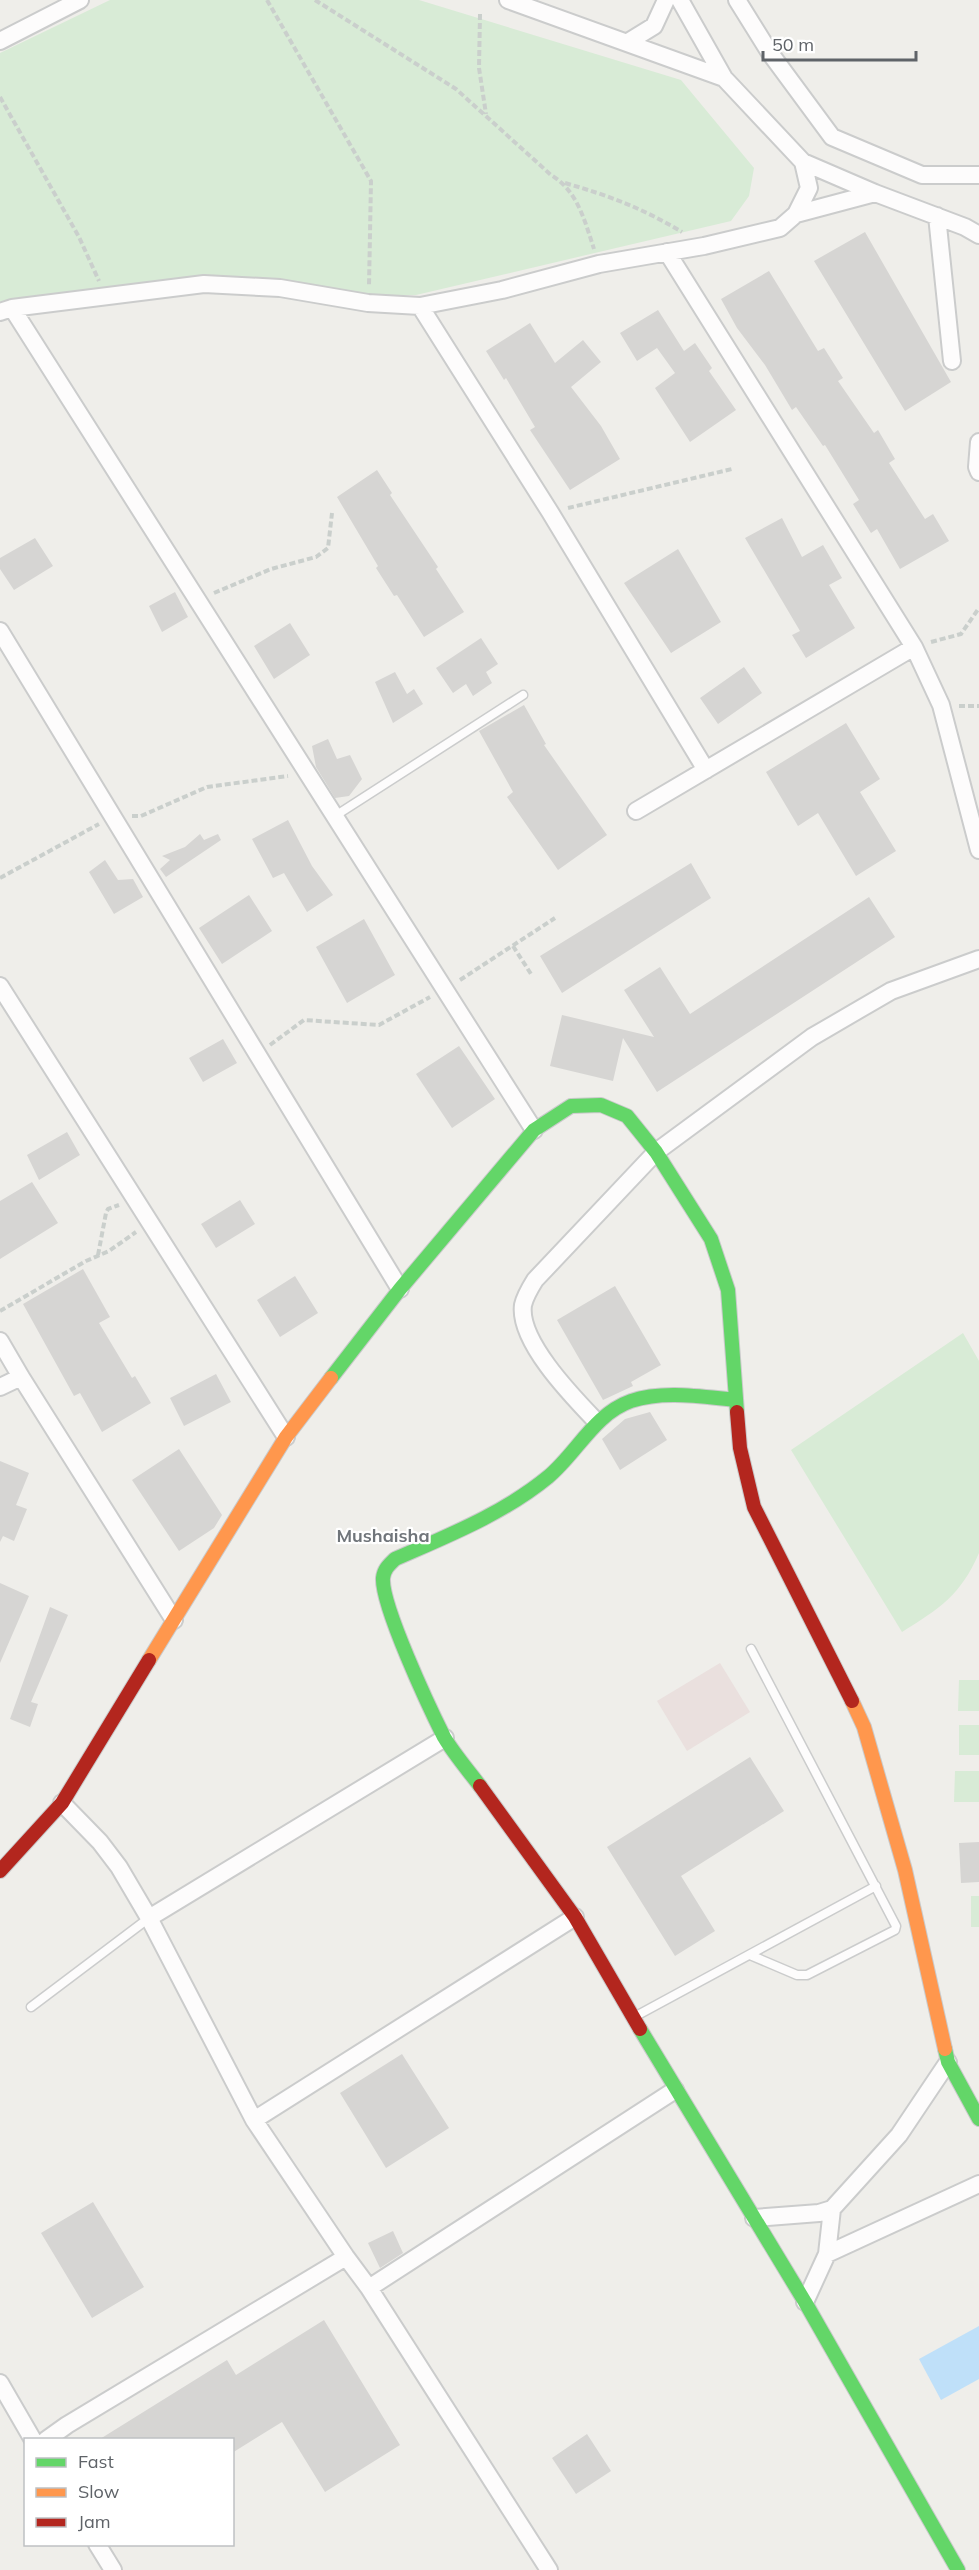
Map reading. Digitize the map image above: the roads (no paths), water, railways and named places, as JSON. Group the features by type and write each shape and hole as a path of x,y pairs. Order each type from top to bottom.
{"street":[{"path":"0,41 80,0"},
{"path":"508,0 724,78"},
{"path":"628,42 654,26 666,0"},
{"path":"680,0 724,78 802,162 874,193 974,228"},
{"path":"737,0 770,53 832,137 922,175 979,175"},
{"path":"534,1130 199,600 6,310 105,295 204,284 280,288 368,303 420,306 502,290 599,264 704,246 780,228 796,214 809,188 802,162"},
{"path":"796,214 874,193"},
{"path":"937,216 952,361"},
{"path":"667,252 914,647 941,705 979,850"},
{"path":"420,306 550,512 706,770"},
{"path":"979,442 977,467 979,471"},
{"path":"0,631 114,816 256,1056 400,1289"},
{"path":"636,811 914,647"},
{"path":"596,1421 568,1391 529,1335 523,1306 535,1280 656,1152 812,1036 891,991 979,959"},
{"path":"0,986 286,1437"},
{"path":"0,1871 62,1803 286,1437 400,1289 534,1130 571,1106 601,1105 627,1116 656,1152 711,1239 728,1290 740,1448 754,1507 864,1727 905,1870 948,2062 979,2119"},
{"path":"0,1341 174,1620"},
{"path":"0,1388 21,1377"},
{"path":"736,1400 685,1397 630,1401 596,1421 576,1449 548,1476 512,1501 470,1524 395,1559 386,1568 383,1577 384,1595 404,1647 445,1738 575,1917 632,2019 806,2302 958,2570"},
{"path":"148,1918 445,1738"},
{"path":"62,1803 100,1842 119,1867 254,2120 369,2288 549,2570"},
{"path":"254,2120 575,1917"},
{"path":"754,2218 819,2213 832,2209 899,2135 948,2062"},
{"path":"369,2288 675,2090"},
{"path":"827,2254 979,2184"},
{"path":"806,2302 827,2254 832,2209"},
{"path":"48,2438 346,2257"},
{"path":"0,2383 32,2438"},
{"path":"98,2546 112,2570"}],"lane":[{"path":"335,816 523,695"},
{"path":"750,1955 797,1975 807,1975 895,1930 896,1922 751,1649"},
{"path":"632,2019 876,1886"},
{"path":"31,2007 148,1918"}],"water":[{"path":"979,2326 979,2379 941,2400 919,2359"}],"district":[{"name":"Mushaisha","path":"383,1536"}]}
